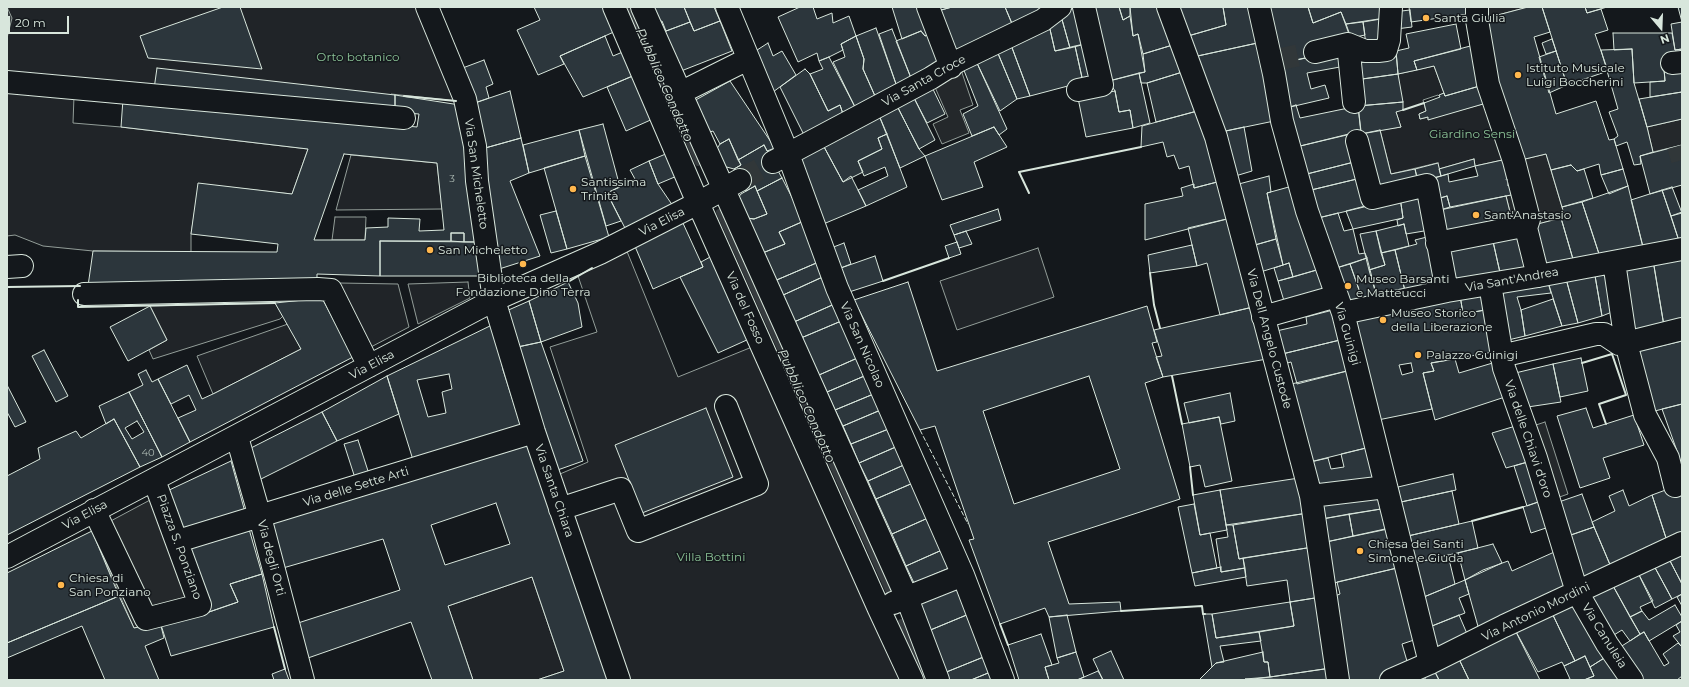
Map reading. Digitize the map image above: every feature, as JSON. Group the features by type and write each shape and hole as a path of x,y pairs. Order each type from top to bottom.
{"street":[{"name":"Via San Micheletto","path":"427,7 465,99 475,146 477,181 494,300"},
{"name":"Via del Fosso","path":"614,7 698,203 912,680"},
{"path":"642,7 680,93 732,184 907,598 938,680"},
{"name":"Via San Nicolao","path":"727,7 748,59 780,158 963,575 1003,680"},
{"path":"928,7 951,67"},
{"name":"Via Santa Croce","path":"780,158 951,67 958,61 1043,20 1060,7"},
{"path":"1078,90 1102,85 1084,7"},
{"name":"Via Dell Angelo Custode","path":"1168,7 1216,137 1311,496 1338,680"},
{"name":"Via Guinigi","path":"1259,7 1273,61 1282,121 1307,211 1340,304 1430,664"},
{"path":"1315,52 1348,44 1365,51 1386,50 1389,40 1391,7"},
{"path":"1477,7 1477,20 1488,84 1514,161 1538,276"},
{"path":"1348,44 1354,102"},
{"path":"680,93 748,59"},
{"path":"7,82 404,118"},
{"path":"1357,140 1372,198 1427,186 1447,291"},
{"name":"Via Elisa","path":"7,557 94,510 237,437 494,300 600,253 732,184"},
{"path":"1437,242 1527,224"},
{"name":"Via Sant'Andrea","path":"1264,317 1340,304 1447,291 1538,276 1682,249"},
{"path":"1614,262 1626,343 1645,415 1668,458 1675,486"},
{"name":"Via delle Chiavi d'oro","path":"1490,284 1504,368 1536,458 1577,592"},
{"path":"84,294 318,289 331,290 369,366"},
{"name":"Via Santa Chiara","path":"494,300 534,432 619,680"},
{"path":"1501,356 1596,334 1604,334 1619,344 1682,329"},
{"path":"560,509 621,489 638,531 757,484 726,406"},
{"name":"Via delle Sette Arti","path":"178,542 534,432"},
{"name":"Via degli Orti","path":"237,437 260,517 303,680"},
{"name":"Piazza S. Ponziano","path":"94,510 146,620 200,605 154,480"},
{"path":"1311,496 1386,487"},
{"name":"Via Antonio Mordini","path":"1391,680 1430,664 1577,592 1682,543"},
{"path":"879,609 963,575"},
{"name":"Via Canuleia","path":"1577,592 1607,644 1632,680"}],"green space":[{"name":"Orto botanico","path":"7,7 421,7 458,101 391,94 382,109 7,72"},
{"name":"Giardino Sensi","path":"1434,66 1444,93 1440,95 1440,97 1438,95 1423,100 1426,111 1419,114 1420,119 1428,117 1428,119 1490,102 1507,159 1475,166 1474,159 1439,169 1437,163 1391,174 1380,130 1401,127 1396,112 1398,74"},
{"path":"7,91 74,96 73,123 121,127 308,149 292,194 199,184 191,234 191,252 93,251 43,246 15,235 7,236"},
{"path":"351,155 437,163 442,209 336,210"},
{"path":"335,217 366,217 365,240 332,240"},
{"path":"1038,248 1054,297 957,330 940,281"},
{"name":"Villa Bottini","path":"626,249 678,377 752,347 903,680 624,680 553,477 588,462 550,347 597,332 578,276"},
{"path":"468,282 470,298 418,324 408,284"},
{"path":"339,283 398,284 409,327 369,348"},
{"path":"275,303 283,316 280,319 153,359 149,350 167,340 150,306"},
{"path":"288,324 301,349 213,394 197,356"},
{"path":"532,577 564,671 537,680 473,680 448,606"}],"shaded area":[{"path":"7,7 12,18 7,38"},
{"path":"1474,7 1528,7 1479,20"},
{"path":"958,61 973,105 960,110 969,133 942,144 933,124 948,117 931,78"},
{"path":"1682,119 1682,145 1653,152 1647,127"},
{"path":"1546,154 1565,217 1530,226 1513,224 1506,196 1515,194 1508,163"},
{"path":"1545,422 1568,494 1554,499 1530,427"},
{"path":"165,492 209,612 134,628 92,531"}],"building":[{"path":"223,7 240,7 262,69 148,58 140,36"},
{"path":"534,7 605,7 616,31 560,56 564,64 538,75 517,30 540,20"},
{"path":"652,7 684,7 690,22 666,31 662,21 654,24"},
{"path":"684,7 714,7 720,21 694,31"},
{"path":"800,7 813,7 817,19 832,13 833,23 849,16 856,36 841,44 843,50 829,57 819,61 817,53 798,62 778,17"},
{"path":"892,7 923,7 932,33 925,36 921,31 902,39"},
{"path":"932,7 952,7 934,12"},
{"path":"952,7 1005,7 1013,26 951,56 934,12"},
{"path":"1005,7 1048,7 1013,26"},
{"path":"1075,7 1089,43 1070,48 1061,16"},
{"path":"1090,7 1119,7 1123,20 1130,16 1133,36 1138,34 1145,72 1109,81"},
{"path":"1119,7 1130,7 1130,16 1123,20"},
{"path":"1130,7 1164,7 1176,44 1143,54 1138,34 1133,36"},
{"path":"1174,7 1223,7 1226,25 1188,36"},
{"path":"1223,7 1256,7 1262,42 1193,57 1188,36 1226,25"},
{"path":"1269,7 1308,7 1313,23 1341,12 1349,34 1316,56 1277,64"},
{"path":"1308,7 1383,7 1385,18 1346,24 1341,12 1313,23"},
{"name":"Santa Giulia","path":"1409,7 1474,7 1475,13 1411,22"},
{"name":"Istituto Musicale Luigi Boccherini","path":"1528,7 1542,7 1550,32 1534,37 1556,114 1596,101 1609,140 1614,139 1623,169 1601,175 1599,164 1577,171 1571,165 1551,170 1546,154 1521,160 1479,20"},
{"path":"1542,7 1585,7 1587,13 1601,9 1608,30 1595,34 1608,71 1567,85"},
{"path":"1585,7 1607,7 1587,13"},
{"path":"1678,7 1682,7 1682,22"},
{"path":"1410,10 1412,27 1396,29 1393,12"},
{"path":"1061,16 1070,48 1055,51 1049,25"},
{"path":"1381,19 1385,42 1366,45 1363,22"},
{"path":"720,21 732,51 676,73 661,33 690,22 694,31"},
{"path":"1363,22 1365,35 1351,38 1346,24"},
{"path":"1682,22 1682,49 1675,50 1671,24"},
{"path":"1456,24 1461,49 1414,61 1417,70 1398,74 1396,51 1409,48 1406,34"},
{"path":"1049,25 1055,51 1075,46 1083,82 1030,96 1011,45"},
{"path":"876,28 896,84 875,96 863,69 864,59 856,36"},
{"path":"892,29 911,78 896,84 879,34"},
{"path":"921,31 925,36 932,33 943,61 911,78 896,41"},
{"path":"1613,33 1672,33 1675,50 1682,49 1682,55 1663,57 1665,81 1634,83 1632,49 1614,50"},
{"path":"605,36 613,56 625,51 635,75 583,97 560,56"},
{"path":"856,36 864,59 863,69 875,96 855,107 833,62 845,57 841,44"},
{"path":"1552,39 1556,51 1546,54 1542,43"},
{"path":"1262,42 1279,120 1221,132 1193,57"},
{"path":"768,43 773,56 782,51 796,75 773,92 754,52"},
{"path":"1089,43 1097,79 1083,82 1075,46"},
{"path":"1176,44 1189,70 1147,83 1141,83 1139,73 1145,72 1143,54"},
{"path":"1011,45 1030,96 1017,99 997,51"},
{"path":"1474,45 1483,85 1445,96 1434,66 1417,70 1414,61"},
{"path":"1632,49 1634,83 1653,152 1640,156 1641,164 1634,165 1627,142 1616,146 1614,139 1618,136 1609,112 1618,109 1601,50"},
{"path":"997,51 1017,99 1000,111 976,61"},
{"path":"1337,51 1340,67 1307,73 1311,89 1325,85 1329,98 1286,108 1277,64"},
{"path":"1396,51 1398,74 1355,80 1353,63 1389,60"},
{"path":"1556,51 1567,85 1549,93 1539,57"},
{"path":"829,57 855,107 843,114 840,105 828,111 810,74 823,69 819,61"},
{"path":"484,60 493,84 486,87 489,98 469,105 460,69"},
{"path":"976,61 1007,129 999,135 994,127 972,136 963,114 978,106 963,68"},
{"path":"1682,67 1682,92 1650,97 1650,82 1665,81 1664,69"},
{"path":"157,68 395,95 395,112 154,89"},
{"path":"805,69 810,74 828,111 840,105 843,114 805,137 780,87"},
{"path":"1189,70 1201,110 1156,122 1147,83"},
{"path":"1139,73 1150,123 1133,128 1130,110 1119,112 1115,91 1109,81"},
{"path":"1398,74 1403,102 1358,106 1355,80"},
{"path":"635,75 655,118 626,131 607,87"},
{"path":"730,81 775,148 767,151 764,145 738,160 729,139 720,144 713,131 704,134 692,102"},
{"path":"931,85 945,114 927,123 912,94"},
{"path":"1483,85 1490,102 1428,120 1428,117 1420,119 1419,114 1426,111 1424,103 1440,97 1439,95 1444,93 1445,96"},
{"path":"510,91 521,138 478,150 469,105"},
{"path":"1115,91 1119,112 1130,110 1133,128 1086,137 1078,98"},
{"path":"1682,92 1682,119 1647,127 1639,99"},
{"path":"912,94 935,140 919,149 895,102"},
{"path":"395,95 460,105 480,242 464,242 464,233 451,233 451,241 380,241 380,276 317,274 317,280 88,286 93,251 277,252 278,244 191,234 198,183 292,194 308,149 121,127 123,99 417,127 419,114 395,112","holes":["344,154 437,163 444,230 419,231 420,219 388,218 388,227 366,228 365,240 314,240"]},
{"path":"895,102 919,149 925,156 900,168 878,113"},
{"path":"1403,102 1403,110 1396,112 1401,127 1361,134 1358,106"},
{"path":"1296,105 1300,118 1358,106 1361,131 1296,147 1286,108"},
{"path":"1201,110 1221,181 1194,188 1189,166 1179,169 1174,155 1167,157 1163,142 1141,147 1142,126"},
{"path":"878,113 887,134 878,138 882,149 858,161 863,172 843,182 823,145"},
{"path":"603,124 620,187 607,193 621,221 606,226 579,130"},
{"path":"994,127 1007,147 974,162 983,187 942,200 925,156"},
{"path":"1244,127 1252,171 1232,177 1221,132"},
{"path":"579,130 585,156 529,173 523,145"},
{"path":"1380,130 1391,174 1415,169 1418,182 1376,192 1361,134"},
{"path":"887,134 907,187 866,206 858,190 888,176 885,167 864,176 858,161 882,149 878,138"},
{"path":"1351,134 1358,161 1303,175 1296,147"},
{"path":"521,138 529,173 510,181 540,256 496,270 478,150"},
{"path":"729,139 741,165 734,169 719,165 716,150 720,144"},
{"path":"764,145 782,178 757,191 755,186 746,191 734,169 741,165 738,160"},
{"path":"823,145 843,182 851,176 866,206 821,225 799,159"},
{"path":"1682,145 1682,185 1650,194 1640,156"},
{"path":"668,153 677,176 658,184 649,161"},
{"name":"Santissima Trinità","path":"585,156 609,237 567,249 544,168"},
{"path":"1474,159 1475,166 1441,176 1439,169"},
{"path":"1507,159 1516,194 1450,207 1447,196 1437,199 1434,178 1448,174 1449,182 1478,176 1475,166"},
{"path":"649,161 658,184 673,206 627,232 607,193 635,179 630,170"},
{"path":"1358,161 1361,178 1307,191 1303,175"},
{"path":"1438,163 1441,176 1418,182 1415,169"},
{"path":"1571,165 1577,171 1584,169 1593,198 1562,207 1551,170"},
{"path":"1623,169 1628,186 1609,194 1601,175"},
{"path":"1269,176 1271,192 1267,193 1276,239 1248,247 1235,185"},
{"path":"782,178 804,221 779,232 785,244 760,254 747,218 754,219 767,214 757,191"},
{"path":"1361,178 1368,206 1314,219 1307,191"},
{"path":"1221,181 1231,218 1145,240 1145,204 1183,196 1181,188 1194,184 1194,188"},
{"path":"1296,185 1320,269 1293,277 1289,263 1283,265 1267,193"},
{"path":"755,186 767,214 754,219 747,218 738,198 741,194"},
{"path":"1628,186 1644,251 1601,260 1582,202"},
{"path":"1672,187 1682,213 1671,216 1662,190"},
{"path":"1662,190 1680,244 1644,251 1631,200"},
{"path":"1422,191 1430,230 1406,234 1404,224 1398,226 1397,220 1403,218 1400,197"},
{"path":"1447,196 1450,207 1440,210 1437,199"},
{"name":"Sant'Anastasio","path":"1506,196 1513,224 1444,232 1440,210"},
{"path":"1400,197 1403,218 1353,229 1346,211"},
{"path":"1582,202 1601,260 1575,266 1561,218 1565,217 1562,207"},
{"path":"998,209 1001,220 954,235 950,225"},
{"path":"556,211 567,249 551,253 540,215"},
{"path":"1682,212 1682,244 1680,244 1671,216"},
{"path":"1338,213 1344,231 1353,229 1359,254 1365,253 1367,258 1333,269 1314,219"},
{"path":"1231,218 1253,307 1220,315 1207,263 1197,266 1188,228"},
{"path":"1561,218 1575,266 1541,272 1530,226"},
{"path":"682,221 703,267 653,289 634,244"},
{"path":"804,221 821,261 772,282 760,254 785,244 779,232"},
{"path":"1404,224 1409,246 1381,253 1376,231"},
{"path":"1524,230 1534,270 1501,277 1492,237"},
{"path":"966,231 972,244 959,248 954,235"},
{"path":"1376,231 1385,265 1369,270 1360,234"},
{"path":"451,233 464,233 464,242 451,241"},
{"path":"1431,236 1442,287 1406,295 1395,250 1417,244 1415,240"},
{"path":"1492,237 1501,277 1449,288 1441,248"},
{"path":"1276,239 1283,265 1254,274 1248,247"},
{"name":"San Micheletto","path":"380,241 480,242 480,276 380,276"},
{"path":"957,242 961,254 949,258 945,246"},
{"path":"844,243 851,264 838,269 831,248"},
{"path":"1192,245 1197,266 1150,273 1148,255"},
{"path":"1395,250 1406,295 1378,301 1369,270 1385,265 1381,253"},
{"path":"1682,253 1682,322 1664,326 1653,260"},
{"path":"712,256 749,339 718,353 680,277 703,267 701,262"},
{"path":"875,256 883,281 846,293 838,269"},
{"path":"1367,258 1378,301 1364,304 1350,264"},
{"path":"1653,260 1664,326 1628,332 1617,266"},
{"path":"821,261 827,275 781,296 772,282"},
{"path":"1289,263 1293,277 1278,281 1274,268"},
{"name":"Museo Barsanti e Matteucci","path":"1350,264 1364,304 1346,307 1333,269"},
{"path":"1612,267 1617,310 1602,316 1594,270"},
{"path":"1320,269 1326,288 1284,301 1278,281"},
{"path":"1594,270 1602,316 1578,323 1565,275"},
{"path":"827,275 839,302 794,322 781,296"},
{"path":"1565,275 1578,323 1562,326 1547,279"},
{"path":"1547,279 1551,293 1517,297 1521,310 1525,336 1504,341 1496,288"},
{"path":"568,282 578,303 582,327 541,342 529,301"},
{"path":"908,282 937,371 1147,306 1157,342 1152,343 1163,377 1145,383 1180,499 1048,542 1069,604 1120,602 1121,611 1049,617 1045,608 1000,624 969,540 974,539 935,426 920,430 854,300","holes":["1089,376 1120,469 1014,504 983,411"]},
{"path":"1482,291 1485,310 1463,314 1460,295"},
{"name":"Palazzo Guinigi","path":"1460,295 1463,314 1485,310 1493,352 1431,363 1434,371 1423,373 1432,409 1378,420 1353,316","holes":["1411,363 1413,372 1402,375 1399,365"]},
{"path":"322,298 353,357 190,442 178,418 196,410 189,395 171,404 158,379 187,365 202,399 215,393 301,349 275,303"},
{"path":"1553,299 1562,326 1525,336 1521,310"},
{"path":"529,301 541,342 513,348 504,312"},
{"path":"839,302 846,319 801,338 794,322"},
{"path":"150,306 167,340 128,361 110,327"},
{"path":"1253,307 1267,359 1163,377 1156,357 1162,356 1154,330"},
{"path":"1333,310 1340,340 1278,355 1272,332 1307,324 1306,317"},
{"path":"846,319 862,356 819,375 801,338"},
{"path":"494,324 503,370 521,426 413,460 387,376","holes":["449,374 452,389 442,392 446,413 428,417 417,380"]},
{"path":"1340,340 1347,371 1297,384 1291,362 1280,365 1278,355"},
{"path":"1682,341 1682,404 1651,412 1635,352"},
{"path":"541,342 583,461 552,472 513,348"},
{"path":"44,350 68,396 56,402 32,356"},
{"path":"862,356 869,374 827,392 819,375"},
{"path":"1581,358 1588,391 1560,397 1553,364"},
{"path":"1455,359 1459,373 1496,362 1508,396 1435,420 1423,373 1434,371 1431,363"},
{"path":"1553,364 1561,402 1521,408 1511,374"},
{"path":"146,370 152,382 158,379 190,442 162,457 129,392 143,385 138,374"},
{"path":"1347,371 1366,448 1306,463 1287,385"},
{"path":"869,374 876,393 835,410 827,392"},
{"path":"387,376 399,414 337,441 322,412"},
{"path":"7,385 26,422 15,427 7,412"},
{"path":"129,392 162,457 140,467 114,419 106,424 99,406","holes":["137,421 144,432 132,439 125,428"]},
{"path":"876,393 883,409 843,426 835,410"},
{"path":"1230,393 1235,421 1221,424 1219,417 1189,423 1184,403"},
{"path":"1682,404 1682,465 1662,409"},
{"path":"706,408 733,477 642,513 615,445"},
{"path":"1586,408 1593,428 1634,415 1644,445 1603,458 1610,478 1580,488 1557,416"},
{"path":"883,409 891,428 851,444 843,426"},
{"path":"322,412 337,441 257,481 245,451"},
{"path":"1219,417 1232,481 1205,487 1200,465 1190,467 1182,424"},
{"path":"114,419 140,467 7,535 7,476 40,459 38,448 76,431 81,438"},
{"path":"1519,425 1531,461 1506,468 1492,433"},
{"path":"891,428 898,446 859,463 851,444"},
{"path":"358,440 369,474 355,478 344,444"},
{"path":"531,443 608,680 537,680 564,671 532,577 448,606 473,680 432,680 411,622 308,658 298,623 400,590 383,539 283,568 268,522","holes":["496,503 510,544 445,565 431,525"]},
{"path":"898,446 906,464 868,481 859,463"},
{"path":"1366,448 1374,484 1313,493 1306,463 1328,458 1331,469 1344,467 1341,454"},
{"path":"231,461 245,512 179,531 165,492"},
{"path":"1531,461 1544,500 1527,506 1514,466"},
{"path":"906,464 913,483 876,499 868,481"},
{"path":"1453,474 1456,490 1401,502 1398,487"},
{"path":"1299,478 1308,513 1226,525 1220,490"},
{"path":"913,483 928,518 892,534 876,499"},
{"path":"1682,484 1682,534 1667,541 1652,495"},
{"path":"1220,490 1227,530 1200,535 1193,495"},
{"path":"1623,490 1629,506 1652,495 1667,541 1611,567 1592,522 1615,511 1609,496"},
{"path":"1377,491 1381,509 1322,519 1318,500"},
{"path":"1452,491 1459,524 1408,536 1401,502"},
{"path":"1582,494 1594,527 1565,537 1553,504"},
{"path":"1544,500 1552,526 1531,533 1523,507"},
{"path":"1194,504 1200,535 1210,533 1217,568 1192,573 1178,507"},
{"path":"1381,509 1385,529 1353,536 1349,514"},
{"path":"1308,513 1313,547 1239,559 1233,525"},
{"path":"1349,514 1353,536 1326,542 1322,519"},
{"path":"928,518 942,550 906,566 892,534"},
{"path":"1472,521 1478,548 1415,563 1408,536"},
{"path":"1226,525 1233,525 1239,559 1243,558 1245,568 1221,572 1216,539 1228,537"},
{"path":"1594,527 1611,567 1580,583 1565,537"},
{"path":"249,529 262,574 230,584 238,602 209,612 185,548"},
{"name":"Chiesa dei Santi Simone e Giuda","path":"1388,529 1397,568 1334,583 1326,542"},
{"name":"Chiesa di San Ponziano","path":"92,531 119,596 7,643 7,573"},
{"path":"1493,544 1502,563 1465,580 1458,553"},
{"path":"1313,547 1321,597 1290,602 1287,580 1247,586 1243,558"},
{"path":"1561,549 1572,585 1479,630 1465,580 1483,570 1508,561 1512,571"},
{"path":"942,550 949,568 914,583 906,566"},
{"path":"1682,552 1682,584 1668,557"},
{"path":"1448,555 1455,584 1419,599 1415,563"},
{"path":"1668,557 1682,584 1682,594 1672,599 1653,564"},
{"path":"1653,564 1672,599 1655,608 1637,571"},
{"path":"1221,567 1221,572 1245,568 1246,577 1195,586 1192,573"},
{"path":"1397,568 1417,639 1402,644 1409,668 1379,680 1347,680 1335,596 1340,594 1337,582"},
{"path":"1637,571 1653,601 1640,607 1642,611 1630,617 1612,584"},
{"path":"262,574 274,627 171,656 160,622 209,612 238,602 230,584"},
{"path":"1465,580 1469,594 1459,598 1465,613 1427,628 1419,599"},
{"path":"1612,584 1640,634 1630,641 1622,630 1609,638 1584,597"},
{"path":"957,586 969,614 928,631 916,603"},
{"path":"1682,594 1682,606 1677,597"},
{"path":"119,596 134,628 160,622 164,638 145,646 159,680 105,680 82,626 7,658 7,643"},
{"path":"1321,597 1331,668 1270,677 1268,662 1264,662 1259,632 1294,626 1290,602"},
{"path":"1577,599 1609,655 1590,667 1585,656 1575,661 1551,611"},
{"path":"1290,602 1294,626 1216,638 1212,614"},
{"path":"1675,605 1682,617 1682,621 1649,641 1644,632 1640,634 1630,617 1642,611 1649,620"},
{"path":"1551,611 1575,661 1564,666 1562,662 1538,672 1514,628"},
{"path":"969,614 986,656 944,673 928,631"},
{"path":"1203,614 1212,614 1216,638 1259,632 1261,641 1220,646 1224,662 1216,663 1212,667"},
{"path":"1067,615 1076,652 1057,658 1049,617"},
{"path":"1459,615 1468,636 1434,654 1427,628"},
{"path":"1682,621 1682,647 1673,636 1680,632 1676,625"},
{"path":"1514,628 1540,680 1469,680 1458,657"},
{"path":"1644,632 1664,666 1669,663 1663,654 1678,643 1682,647 1682,676 1677,680 1640,680 1617,649"},
{"path":"1041,634 1052,665 1045,667 1049,680 1019,680 1008,645"},
{"path":"1111,651 1124,680 1103,680 1093,659"},
{"path":"1076,652 1084,677 1077,680 1049,680 1045,667 1059,663 1057,658"},
{"path":"1263,652 1264,662 1268,662 1270,677 1245,680 1199,680 1216,663"},
{"path":"1609,655 1628,680 1584,680 1594,676 1590,667"},
{"path":"986,656 993,671 971,680 947,680 944,673"},
{"path":"1585,656 1594,676 1584,680 1566,680 1570,679 1564,666"},
{"path":"1458,657 1469,680 1439,680 1435,672"},
{"path":"1331,668 1333,680 1245,679 1270,677"},
{"path":"285,669 289,680 274,680 272,674"},
{"path":"993,671 996,680 971,680"},
{"path":"1098,671 1103,680 1077,680"},
{"path":"1435,672 1439,680 1426,680 1424,677"}],"waterway":[{"name":"Pubblico Condotto","path":"629,7 698,163"},
{"name":"Pubblico Condotto","path":"719,212 892,599"},
{"name":"Pubblico Condotto","path":"901,622 925,675"}],"tunnel":[{"path":"1276,60 1315,52"},
{"path":"1678,146 1682,160"},
{"path":"740,180 773,162"}],"fence":[{"path":"920,430 968,524"}],"wall":[{"path":"404,96 456,101"},
{"path":"1403,110 1424,103"},
{"path":"1029,193 1019,172 1141,147"},
{"path":"883,281 949,258"},
{"path":"568,282 592,268"},
{"path":"1150,273 1154,305 1160,328"},
{"path":"7,287 80,286"},
{"path":"78,300 78,307 275,303"},
{"path":"1582,363 1612,354 1626,395 1599,404 1606,424"},
{"path":"1172,376 1182,424"},
{"path":"1190,467 1193,495"},
{"path":"1472,521 1523,507"},
{"path":"1121,611 1202,606 1203,614 1205,614"},
{"path":"1000,624 1008,645"},
{"path":"274,627 285,669"}],"place":[{"name":"Santa Giulia","path":"1426,18"},
{"name":"Istituto Musicale Luigi Boccherini","path":"1518,75"},
{"name":"Santissima Trinità","path":"573,189"},
{"name":"Sant'Anastasio","path":"1476,215"},
{"name":"San Micheletto","path":"430,250"},
{"name":"Biblioteca della Fondazione Dino Terra","path":"523,264"},
{"name":"Museo Barsanti e Matteucci","path":"1348,286"},
{"name":"Museo Storico della Liberazione","path":"1383,320"},
{"name":"Palazzo Guinigi","path":"1418,355"},
{"name":"Chiesa dei Santi Simone e Giuda","path":"1360,551"},
{"name":"Chiesa di San Ponziano","path":"61,585"}]}
